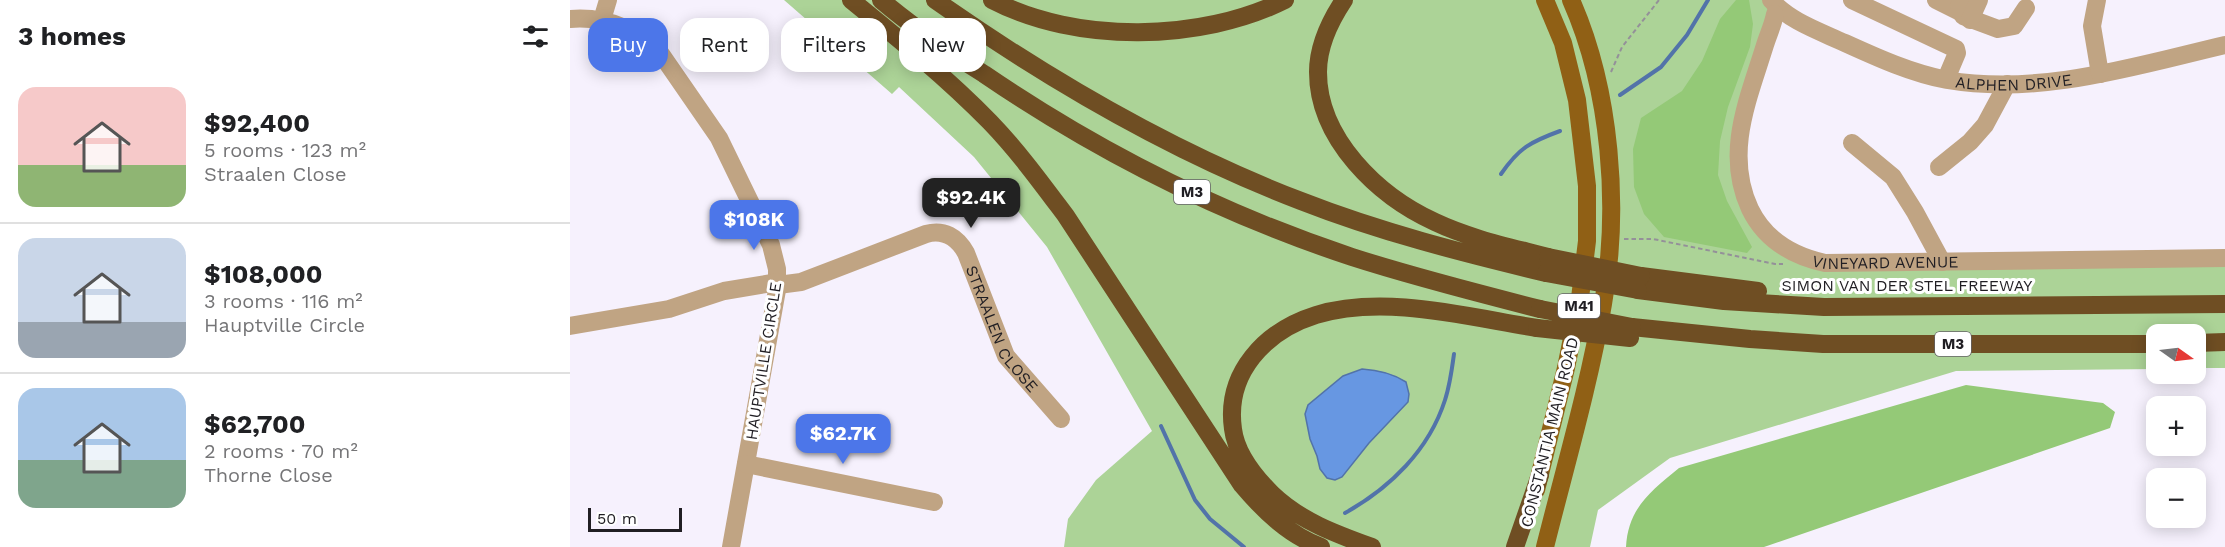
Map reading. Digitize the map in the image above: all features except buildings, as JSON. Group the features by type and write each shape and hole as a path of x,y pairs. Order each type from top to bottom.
{"highway":[{"path":"851,0 950,82 1007,141 1066,216 1242,485 1264,510 1292,531 1321,547"},
{"name":"M3","path":"881,0 904,19 1020,99 1120,156 1209,200 1351,256 1448,286 1631,332 1690,341 1750,339 1823,344 1892,345 2146,344"},
{"name":"M3","path":"934,0 988,38 1092,102 1216,165 1301,201 1458,252 1547,265"},
{"path":"992,0 1042,19 1099,31 1151,32 1193,29 1235,19 1285,0"},
{"path":"1344,0 1327,31 1318,71 1323,110 1339,141 1360,168 1379,186 1409,208 1434,222 1547,265"},
{"name":"SIMON VAN DER STEL FREEWAY","path":"1547,265 1640,283 1862,298 1910,305 2225,303"},
{"path":"1372,547 1321,527 1299,515 1274,495 1255,475 1242,455 1233,430 1232,408 1237,382 1256,351 1278,332 1318,314 1355,308 1386,307 1422,310 1537,328 1631,332"},
{"path":"2206,343 2225,342"},
{"path":"1515,547 1540,475"}],"main road":[{"name":"CONSTANTIA MAIN ROAD","path":"1521,547 1566,368 1580,298 1587,241 1587,186 1577,100 1563,43 1545,0"},
{"name":"CONSTANTIA MAIN ROAD","path":"1545,547 1589,373 1604,303 1610,242 1610,183 1605,129 1589,53 1571,0"}],"street":[{"path":"603,18 608,0"},
{"path":"1852,0 1956,49 1957,52 1946,79"},
{"path":"1936,0 1964,10 1988,27 2014,26 2026,8"},
{"path":"1964,10 1979,0"},
{"path":"2097,0 2092,26 2100,74"},
{"name":"ALPHEN DRIVE","path":"1776,15 1809,26 1887,62 1946,79 2007,84 2036,83 2100,74 2225,45"},
{"name":"VINEYARD AVENUE","path":"1776,15 1745,109 1737,148 1737,162 1743,194 1754,217 1763,230 1792,253 1825,263 2225,258"},
{"name":"HAUPTVILLE CIRCLE","path":"570,19 588,20"},
{"name":"HAUPTVILLE CIRCLE","path":"668,63 719,138 771,245 777,269 778,283 731,547"},
{"path":"1939,167 1970,142 1985,125 2007,84"},
{"path":"1852,143 1893,177 1916,212 1942,262"},
{"name":"STRAALEN CLOSE","path":"570,326 669,309 724,291 801,282 926,234 937,232 948,235 966,252 1006,356 1060,419"},
{"path":"746,464 934,502"}],"path":[{"path":"1611,73 1622,47 1659,0"},
{"path":"1619,239 1653,239 1774,264 1785,264"}],"green space":[{"path":"784,0 1766,0 1775,14 1739,132 1754,217 1809,260 2225,258 2225,368 2206,368 2206,324 2146,324 2146,369 1956,371 1670,458 1598,510 1590,547 1064,547 1068,519 1096,480 1152,431 1047,247 974,157 899,87 892,94 867,72 887,72 887,18 805,18"},
{"path":"1736,0 1749,0 1753,24 1750,47 1728,107 1720,141 1718,175 1727,201 1752,247 1747,253 1664,237 1644,214 1634,187 1633,149 1641,118 1682,91 1702,61 1720,19"},
{"path":"1966,385 2103,403 2115,412 2110,428 1764,547 1626,547 1631,521 1636,511 1650,493 1679,468"}],"water":[{"path":"1362,369 1385,372 1406,382 1408,402 1369,443 1342,477 1335,480 1327,478 1320,469 1305,414 1308,405 1343,376"}],"waterway":[{"path":"1620,95 1661,67 1687,35 1708,0"},
{"path":"1501,174 1526,147 1560,131"},
{"path":"1345,513 1362,503 1392,479 1406,466 1429,435 1445,400 1454,354"},
{"path":"1161,426 1195,500 1210,519 1244,547"}]}
